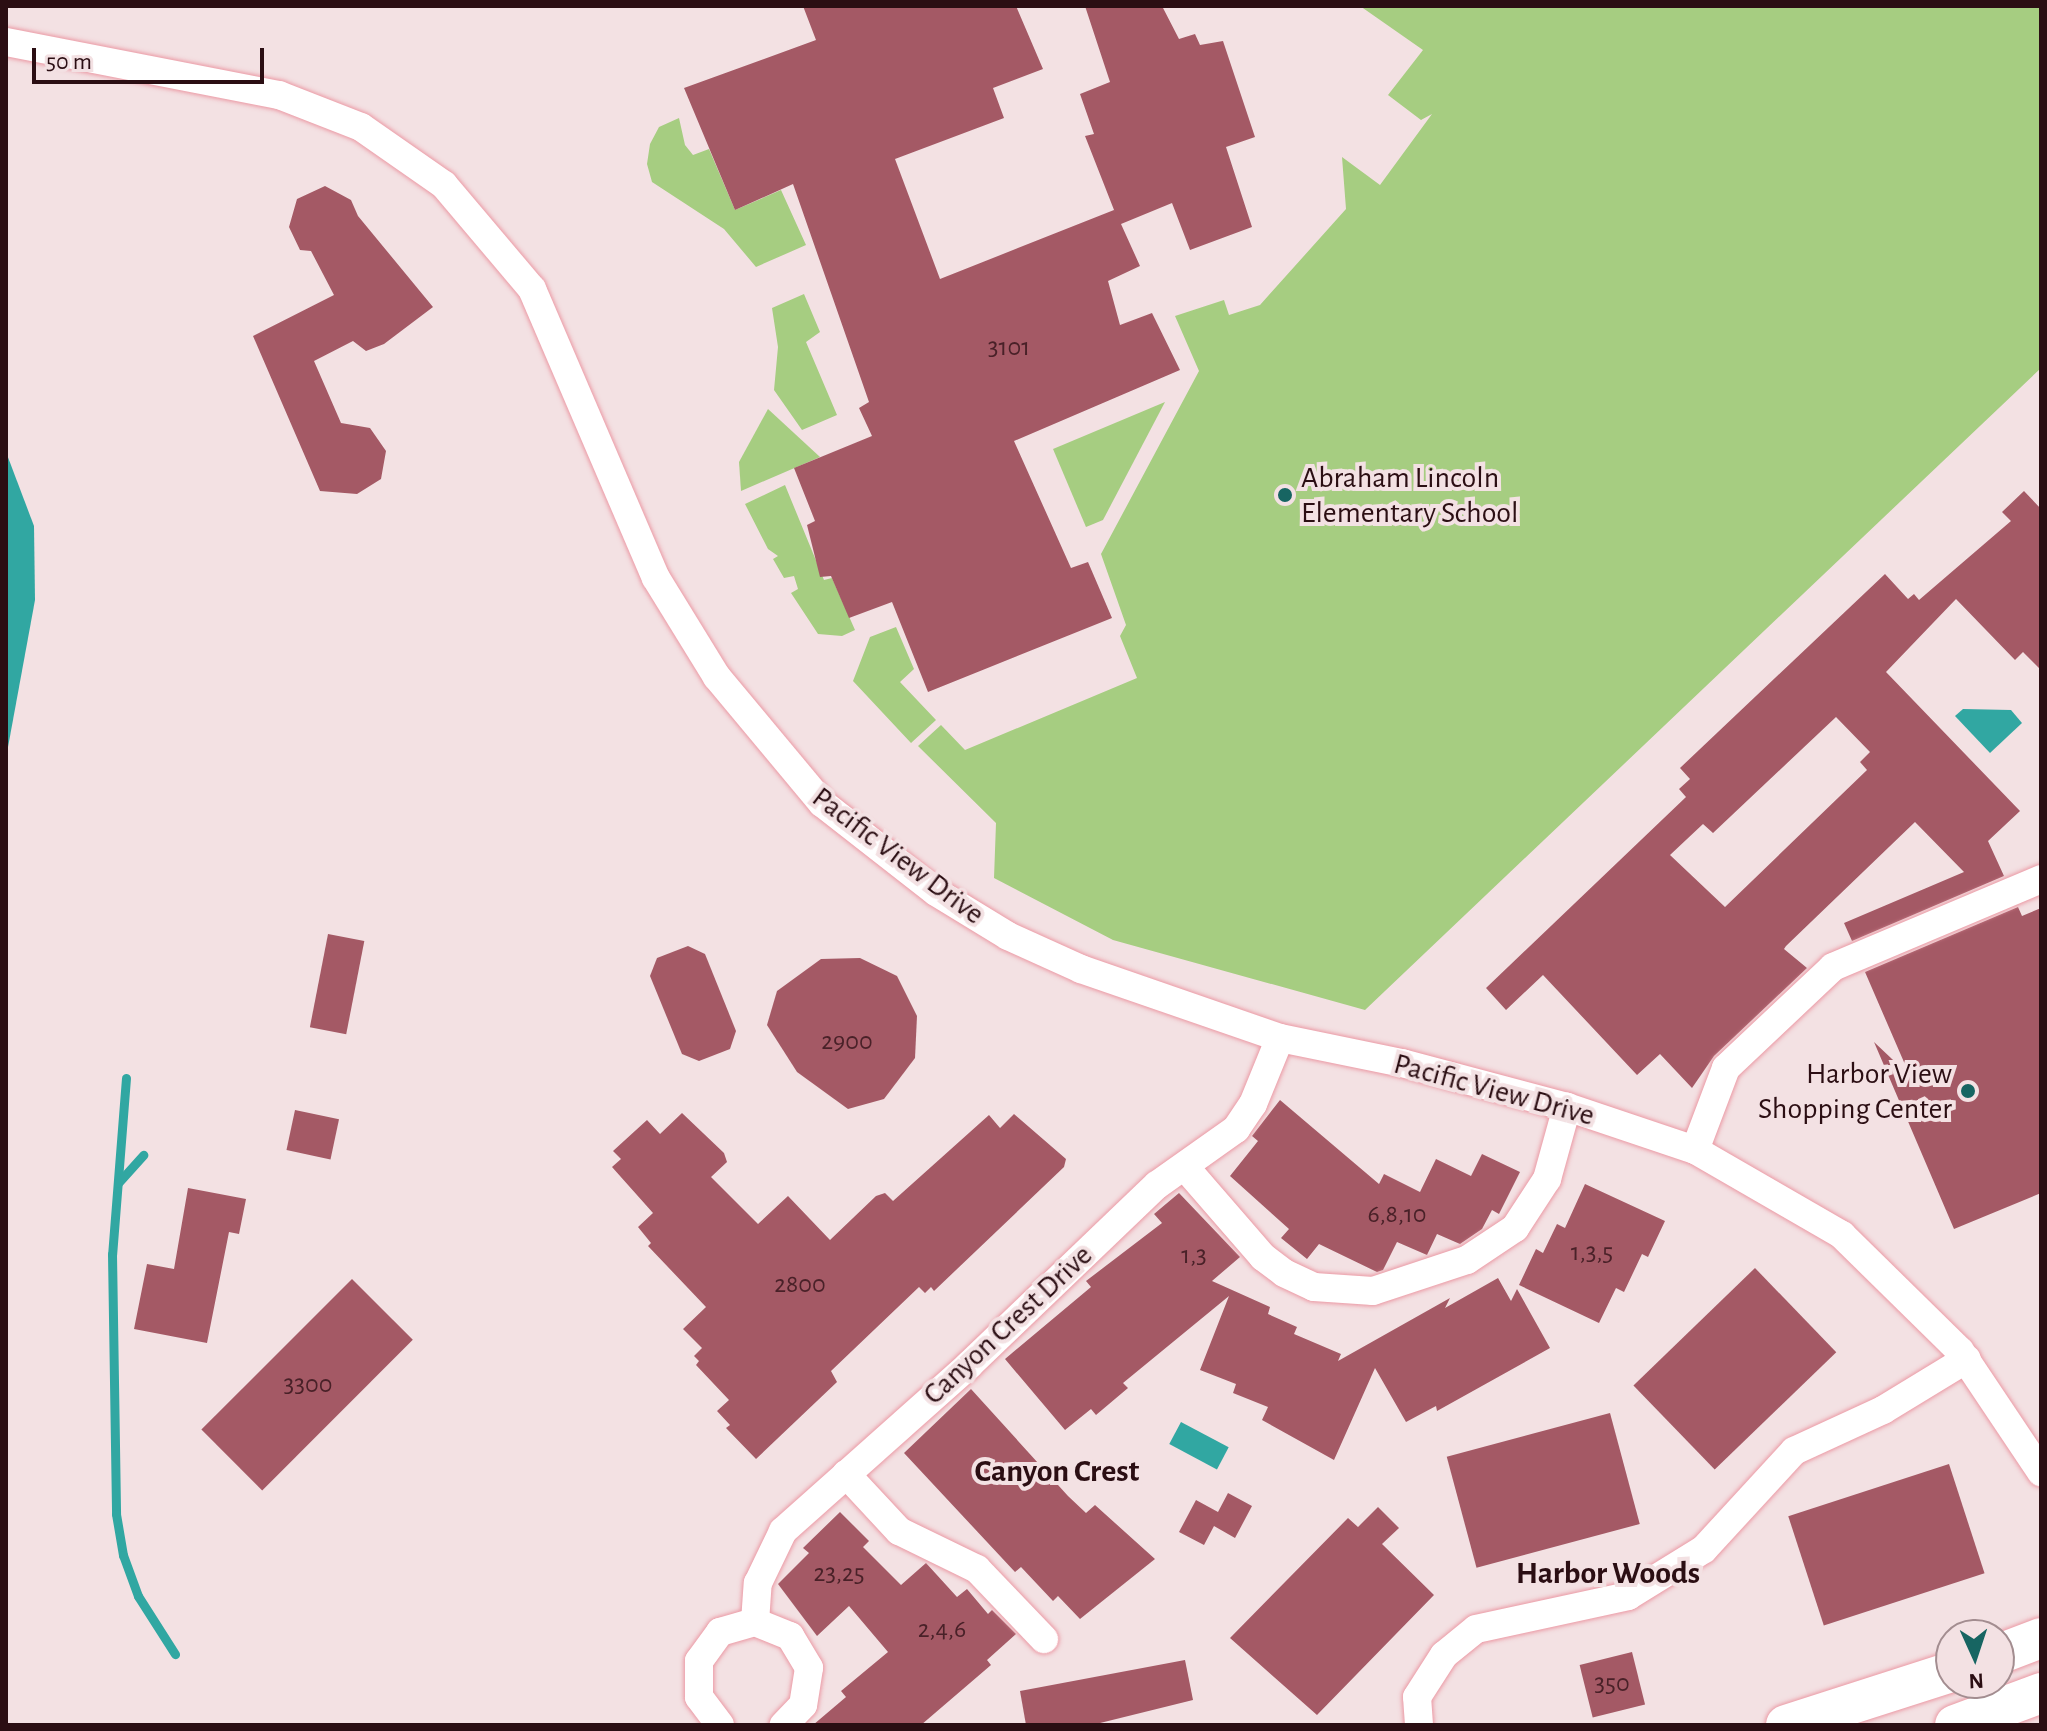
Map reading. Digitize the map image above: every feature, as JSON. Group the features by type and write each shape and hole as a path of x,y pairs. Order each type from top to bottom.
{"main road":[{"path":"2015,1648 2041,1638"},
{"path":"1786,1725 1935,1677"},
{"path":"1955,1725 2041,1693"}],"street":[{"name":"Pacific View Drive","path":"6,42 279,95 361,127 444,185 532,289 656,578 717,677 799,780 936,892 1008,936 1081,969 1280,1038 1402,1063 1567,1107 1695,1150 1842,1235 1967,1359 2041,1472"},
{"path":"1695,1150 1726,1068 1833,967 2041,879"},
{"name":"Canyon Crest Drive","path":"755,1622 758,1583 775,1544 1157,1185 1236,1129 1253,1104 1280,1038"},
{"path":"1185,1167 1263,1257 1284,1273 1314,1287 1373,1291 1467,1260 1515,1228 1547,1179 1567,1107"},
{"path":"1419,1725 1417,1697 1444,1655 1476,1629 1628,1596 1704,1549 1794,1451 1883,1410 1967,1359"},
{"path":"846,1474 899,1531 977,1569 1044,1639"},
{"path":"720,1725 699,1697 699,1661 720,1632 755,1622 790,1636 809,1668 803,1705 784,1725"}],"green space":[{"path":"1360,6 2041,6 2041,368 1365,1010 1113,940 994,878 996,823 918,746 941,725 965,750 1137,678 1120,636 1126,625 1101,554 1199,371 1175,316 1224,300 1229,315 1260,305 1346,209 1342,157 1380,185 1432,114 1421,120 1388,95 1423,50"},
{"path":"679,118 685,145 693,155 709,149 735,210 781,190 806,245 756,267 724,229 652,182 647,164 650,144 659,127"},
{"path":"804,294 820,332 806,342 837,415 802,430 774,390 778,347 772,308"},
{"path":"1165,402 1103,520 1086,527 1053,449"},
{"path":"768,409 820,457 741,491 739,462"},
{"path":"785,485 824,580 832,578 855,630 842,636 818,634 791,593 798,589 794,576 784,578 773,559 778,556 768,549 745,504"},
{"path":"896,627 914,669 900,682 936,720 911,743 853,681 870,637"}],"water":[{"path":"6,452 34,526 35,600 6,758"},
{"path":"1963,709 2011,710 2022,723 1990,753 1955,716"},
{"path":"1181,1422 1229,1447 1217,1469 1169,1444"}],"building":[{"path":"803,6 1016,6 1043,69 993,88 1004,118 895,159 940,279 1114,210 1116,215 1085,136 1094,134 1080,94 1110,82 1085,6 1162,6 1179,39 1195,34 1200,45 1223,41 1255,137 1226,147 1252,227 1190,250 1172,203 1121,224 1140,266 1108,281 1120,325 1152,313 1180,370 1014,441 1071,568 1088,562 1112,618 928,692 892,602 849,618 831,576 820,577 807,525 815,521 794,468 872,436 859,408 869,402 793,184 735,210 684,88 816,40"},
{"path":"325,186 351,200 358,216 433,307 384,344 366,351 353,341 314,361 341,423 370,428 386,451 381,479 357,494 320,491 253,336 334,295 311,251 300,250 289,227 297,199"},
{"path":"2024,491 2041,509 2041,670 2023,652 2015,660 1956,599 1886,672 2020,811 1988,841 2004,876 1852,941 1844,923 1964,872 1915,822 1786,946 1784,949 1807,968 1714,1056 1692,1088 1660,1054 1637,1075 1543,975 1506,1010 1486,988 1686,797 1679,789 1690,779 1680,768 1885,574 1908,599 1914,594 1919,600 2011,521 2002,512","holes":["1836,717 1870,752 1860,762 1867,770 1725,907 1670,855 1703,824 1713,833"]},
{"name":"Harbor View Shopping Center","path":"2018,907 2022,916 2041,908 2041,1193 1954,1229 1874,1042 1910,1076 1865,972"},
{"path":"328,934 364,941 346,1034 310,1027"},
{"path":"688,946 705,954 736,1031 730,1049 699,1061 682,1054 650,976 657,958"},
{"path":"860,958 897,976 917,1016 915,1058 884,1099 848,1109 797,1072 767,1025 777,991 821,959"},
{"path":"1280,1100 1379,1184 1384,1174 1420,1192 1436,1159 1471,1176 1482,1154 1520,1172 1499,1214 1492,1210 1482,1229 1460,1244 1437,1234 1427,1255 1397,1242 1383,1270 1377,1272 1319,1244 1307,1259 1281,1238 1289,1229 1230,1176 1258,1141 1252,1136"},
{"path":"295,1110 339,1119 330,1159 286,1150"},
{"path":"682,1113 724,1153 727,1162 711,1177 758,1224 788,1196 830,1240 876,1196 885,1193 893,1201 989,1115 1000,1128 1014,1114 1066,1159 1064,1167 934,1291 931,1287 925,1293 919,1287 831,1371 837,1382 756,1459 726,1428 730,1425 717,1411 729,1400 696,1365 699,1361 694,1356 702,1348 683,1329 706,1307 648,1246 651,1243 638,1227 653,1213 612,1167 621,1159 613,1151 647,1120 660,1134"},
{"path":"1585,1184 1665,1221 1648,1257 1642,1254 1624,1292 1616,1288 1599,1323 1519,1285 1536,1249 1543,1253 1557,1224 1565,1228"},
{"path":"188,1188 246,1199 239,1234 229,1232 207,1343 134,1329 147,1264 174,1269"},
{"path":"1179,1193 1240,1257 1212,1281 1270,1307 1268,1314 1297,1327 1294,1334 1341,1354 1338,1361 1450,1298 1445,1308 1498,1278 1511,1301 1517,1289 1550,1348 1437,1411 1436,1406 1406,1422 1375,1368 1334,1460 1262,1420 1268,1407 1233,1393 1236,1384 1200,1370 1229,1296 1123,1383 1128,1388 1096,1415 1091,1409 1065,1430 1005,1359 1091,1287 1086,1281 1162,1223 1154,1214"},
{"path":"1755,1268 1836,1352 1715,1470 1633,1385"},
{"path":"352,1279 413,1340 262,1490 201,1430"},
{"path":"971,1389 1086,1513 1095,1505 1155,1559 1080,1619 1058,1596 1053,1601 1021,1567 1015,1572 904,1453"},
{"path":"1610,1413 1640,1524 1477,1568 1447,1457"},
{"path":"1949,1464 1985,1573 1824,1626 1788,1516"},
{"path":"1228,1493 1252,1506 1235,1538 1214,1526 1204,1545 1179,1532 1196,1500 1218,1512"},
{"path":"1378,1507 1399,1528 1382,1544 1434,1595 1317,1715 1230,1638 1348,1518 1358,1527"},
{"path":"840,1512 869,1541 863,1547 901,1585 926,1563 957,1597 967,1589 988,1614 992,1610 1016,1634 987,1660 991,1665 921,1725 813,1725 846,1697 841,1691 888,1652 849,1606 817,1636 778,1584 809,1553 803,1548"},
{"path":"1632,1652 1645,1704 1593,1717 1580,1665"},
{"path":"1185,1660 1193,1700 1092,1725 1026,1725 1020,1691"}],"waterway":[{"path":"126,1078 112,1254 116,1514 123,1555 138,1596 175,1654"},
{"path":"118,1183 143,1155"}],"place":[{"name":"Abraham Lincoln Elementary School","path":"1285,495"},
{"name":"Harbor View Shopping Center","path":"1968,1091"}],"district":[{"name":"Canyon Crest","path":"1057,1471"},
{"name":"Harbor Woods","path":"1608,1573"}]}
